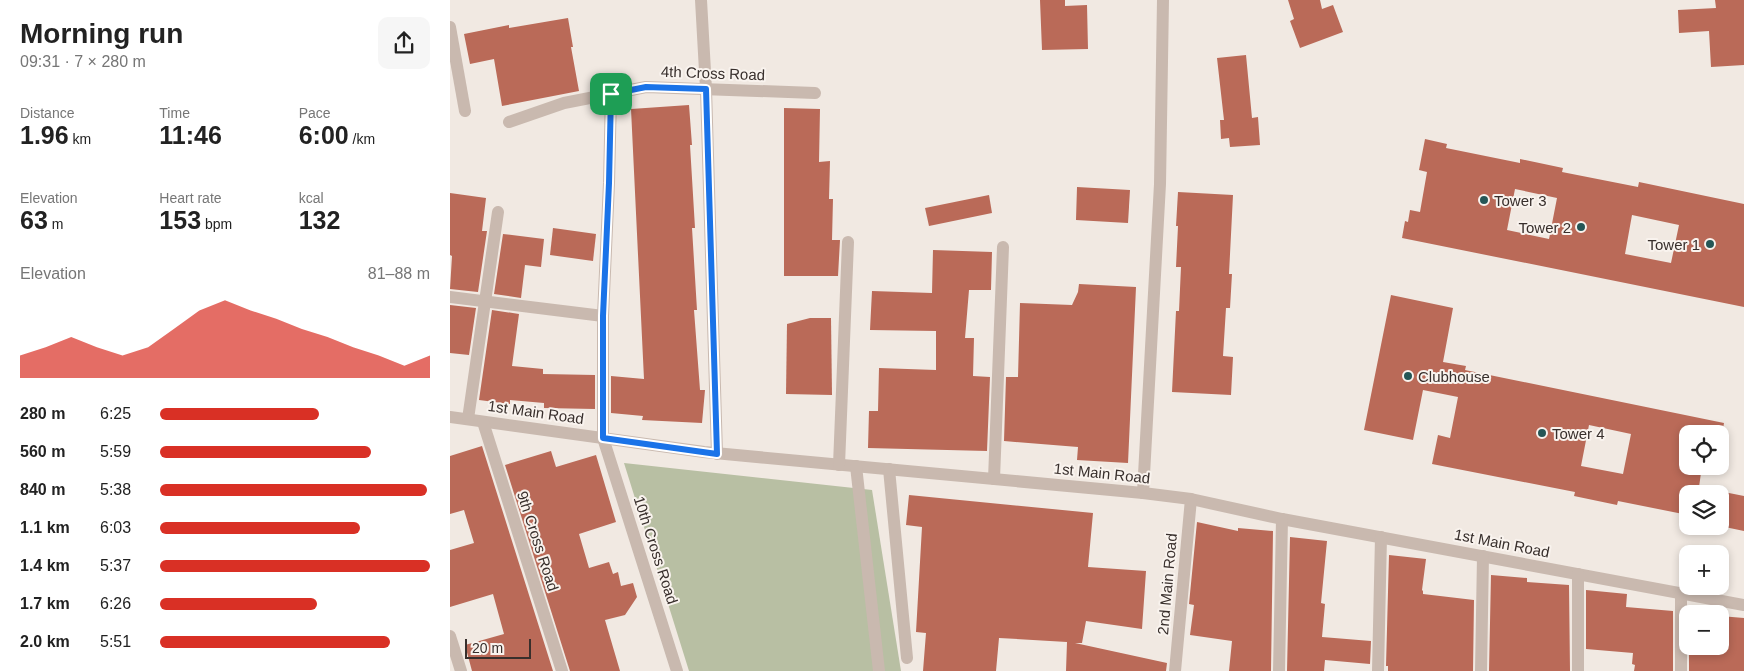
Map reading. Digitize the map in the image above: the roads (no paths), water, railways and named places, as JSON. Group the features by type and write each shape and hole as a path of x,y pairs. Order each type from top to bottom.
{"street":[{"path":"701,0 706,89 717,454"},
{"path":"1143,493 1160,184 1163,0"},
{"path":"450,27 455,81 465,111"},
{"name":"4th Cross Road","path":"509,122 564,103 646,87 815,93"},
{"name":"10th Cross Road","path":"611,94 603,316 603,438 677,671"},
{"path":"468,419 498,212"},
{"path":"840,465 848,242"},
{"path":"994,479 1003,247"},
{"path":"450,297 603,316"},
{"name":"1st Main Road","path":"450,417 717,454 1191,499 1282,519 1679,593"},
{"name":"9th Cross Road","path":"483,422 562,671"},
{"path":"856,466 879,671"},
{"path":"889,470 907,658"},
{"name":"2nd Main Road","path":"1175,671 1191,499"},
{"path":"1280,671 1282,519"},
{"path":"1378,671 1381,537"},
{"path":"1481,671 1483,556"},
{"path":"1578,574 1578,671"},
{"path":"1681,595 1681,671"},
{"name":"1st Main Road","path":"1692,595 1744,605"},
{"path":"450,636 461,671"}],"place":[{"name":"Tower 3","path":"1484,200"},
{"name":"Tower 2","path":"1581,227"},
{"name":"Tower 1","path":"1710,244"},
{"name":"Clubhouse","path":"1408,376"},
{"name":"Tower 4","path":"1542,433"}]}
